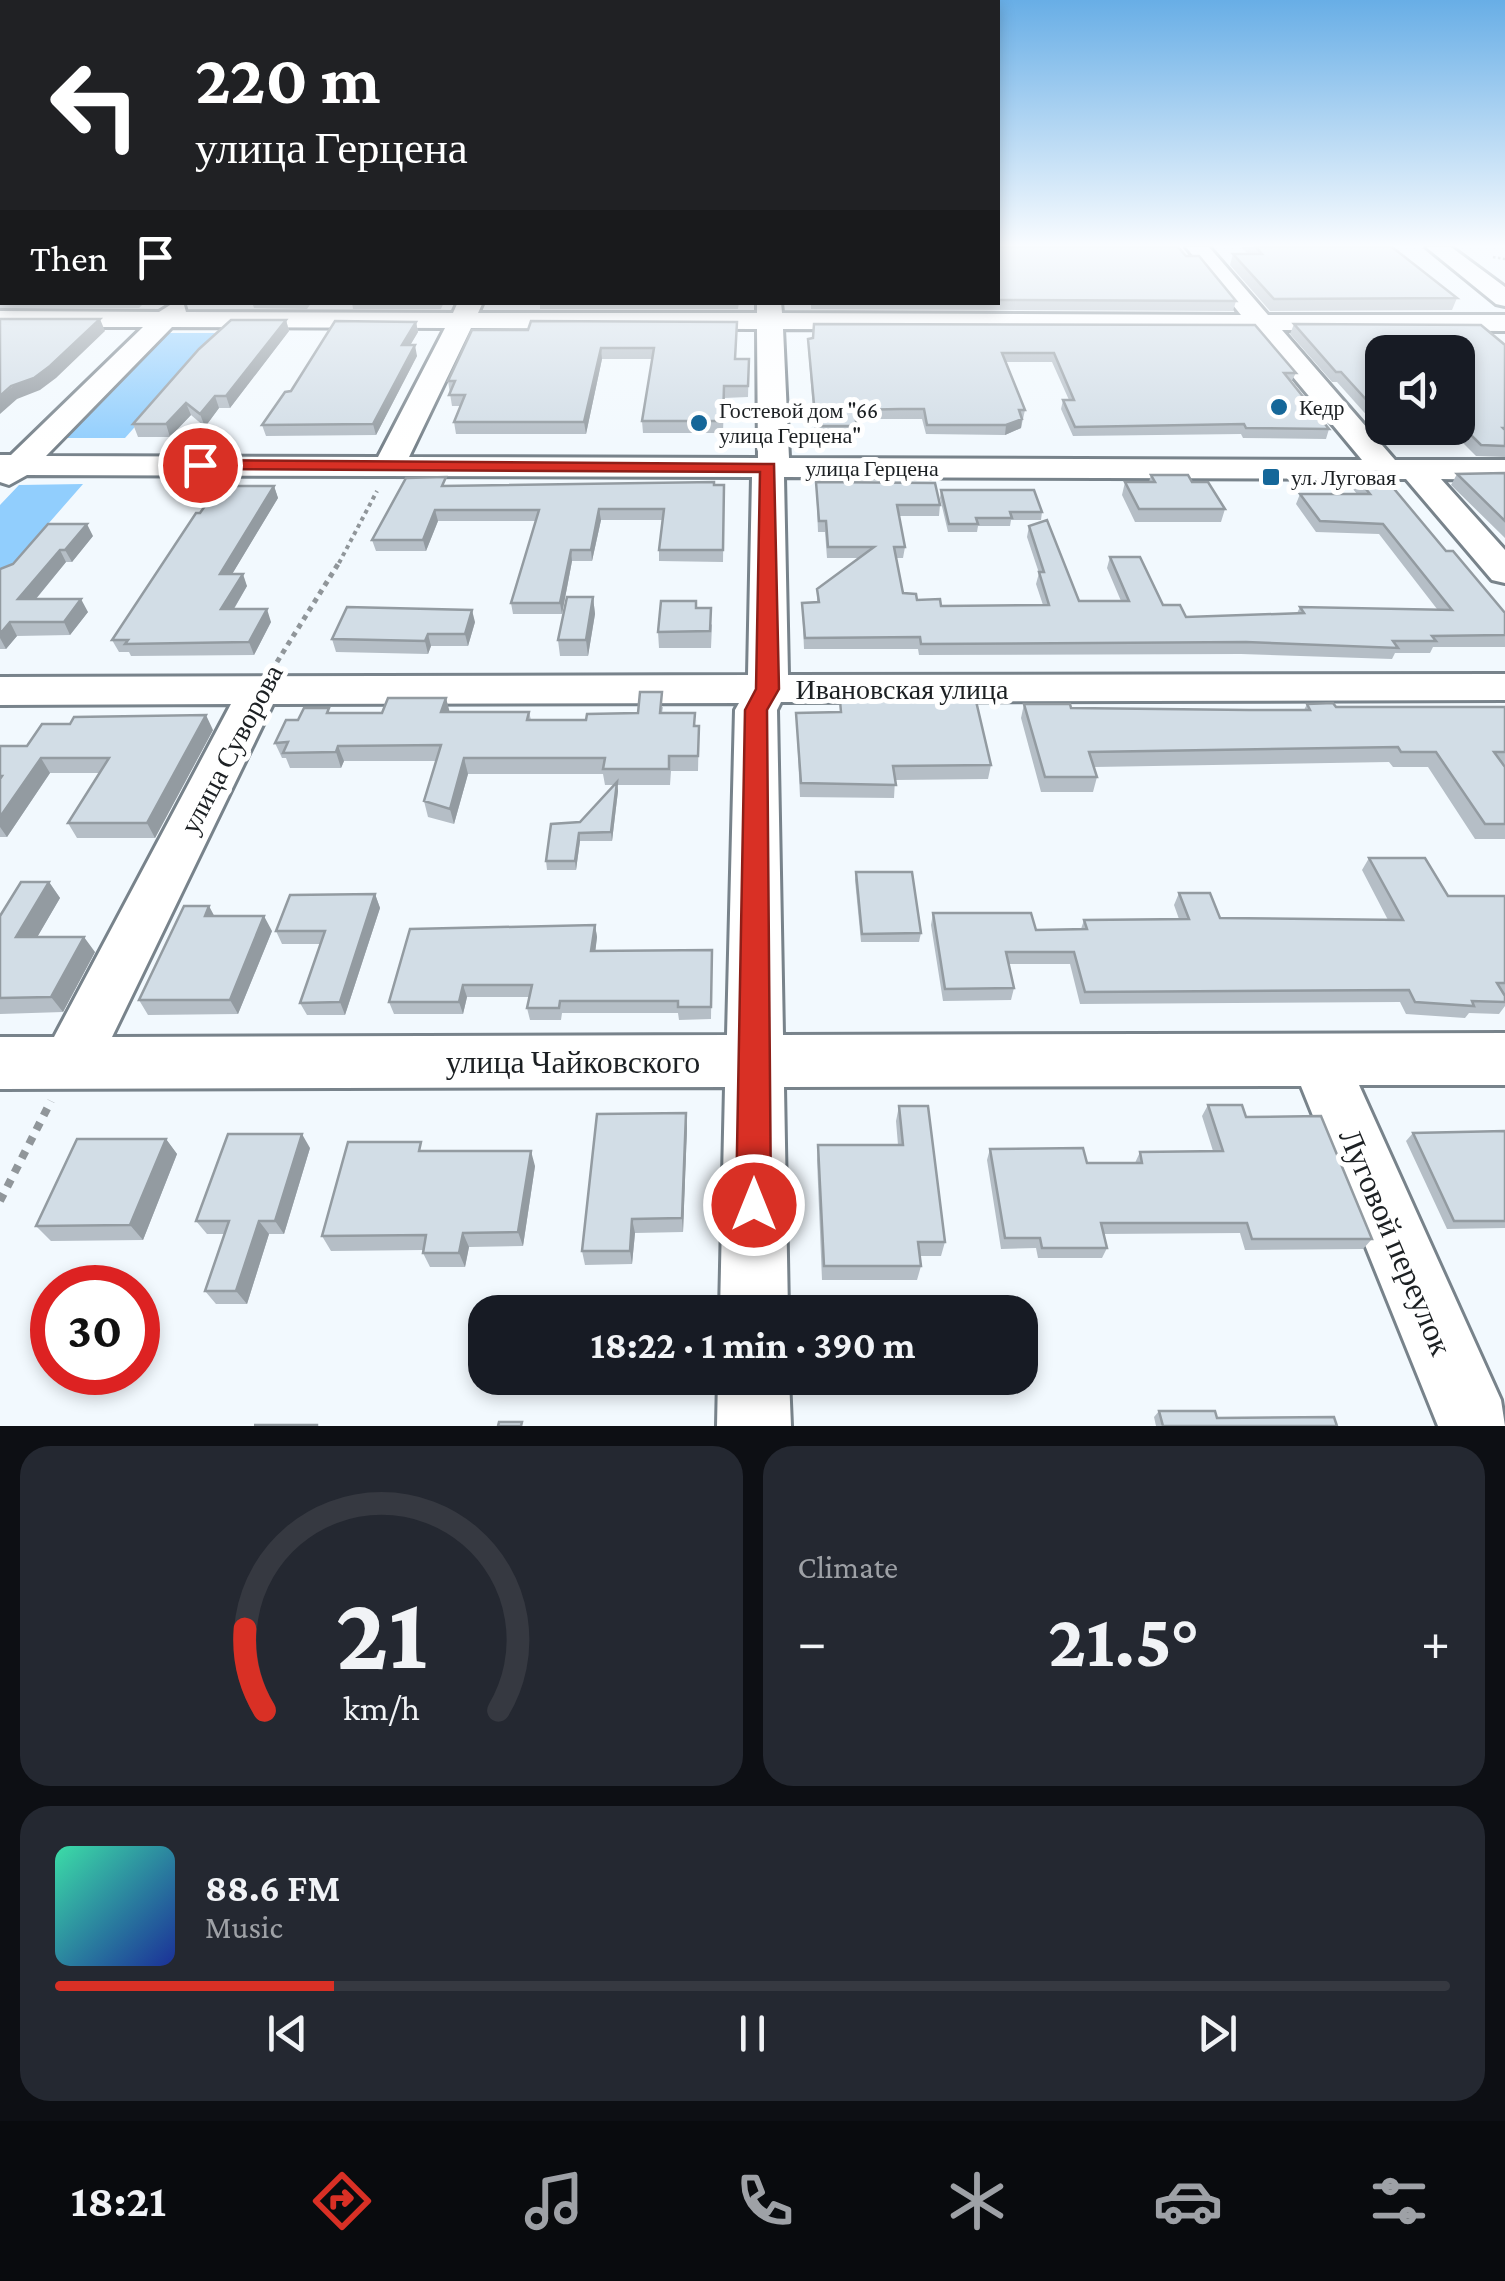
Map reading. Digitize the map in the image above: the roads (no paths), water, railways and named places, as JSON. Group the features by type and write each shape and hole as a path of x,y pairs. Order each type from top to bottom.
{"street":[{"path":"0,319 119,314"},
{"path":"6,471 171,314"},
{"path":"390,466 466,314"},
{"path":"754,1295 756,710 768,689 769,314"},
{"path":"845,314 1505,323"},
{"path":"1253,314 1400,469 1505,572"},
{"name":"улица Герцена","path":"6,471 390,466 1505,470"},
{"name":"Ивановская улица","path":"0,690 1505,687"},
{"name":"улица Суворова","path":"70,1063 259,690"},
{"name":"Луговой переулок","path":"1318,1058 1475,1426"},
{"name":"улица Чайковского","path":"0,1063 1505,1059"},
{"path":"754,1395 754,1426"}],"place":[{"name":"Кедр","path":"1279,407"},
{"name":"Гостевой дом \"66 улица Герцена\"","path":"699,423"},
{"name":"ул. Луговая","path":"1271,477"}]}
